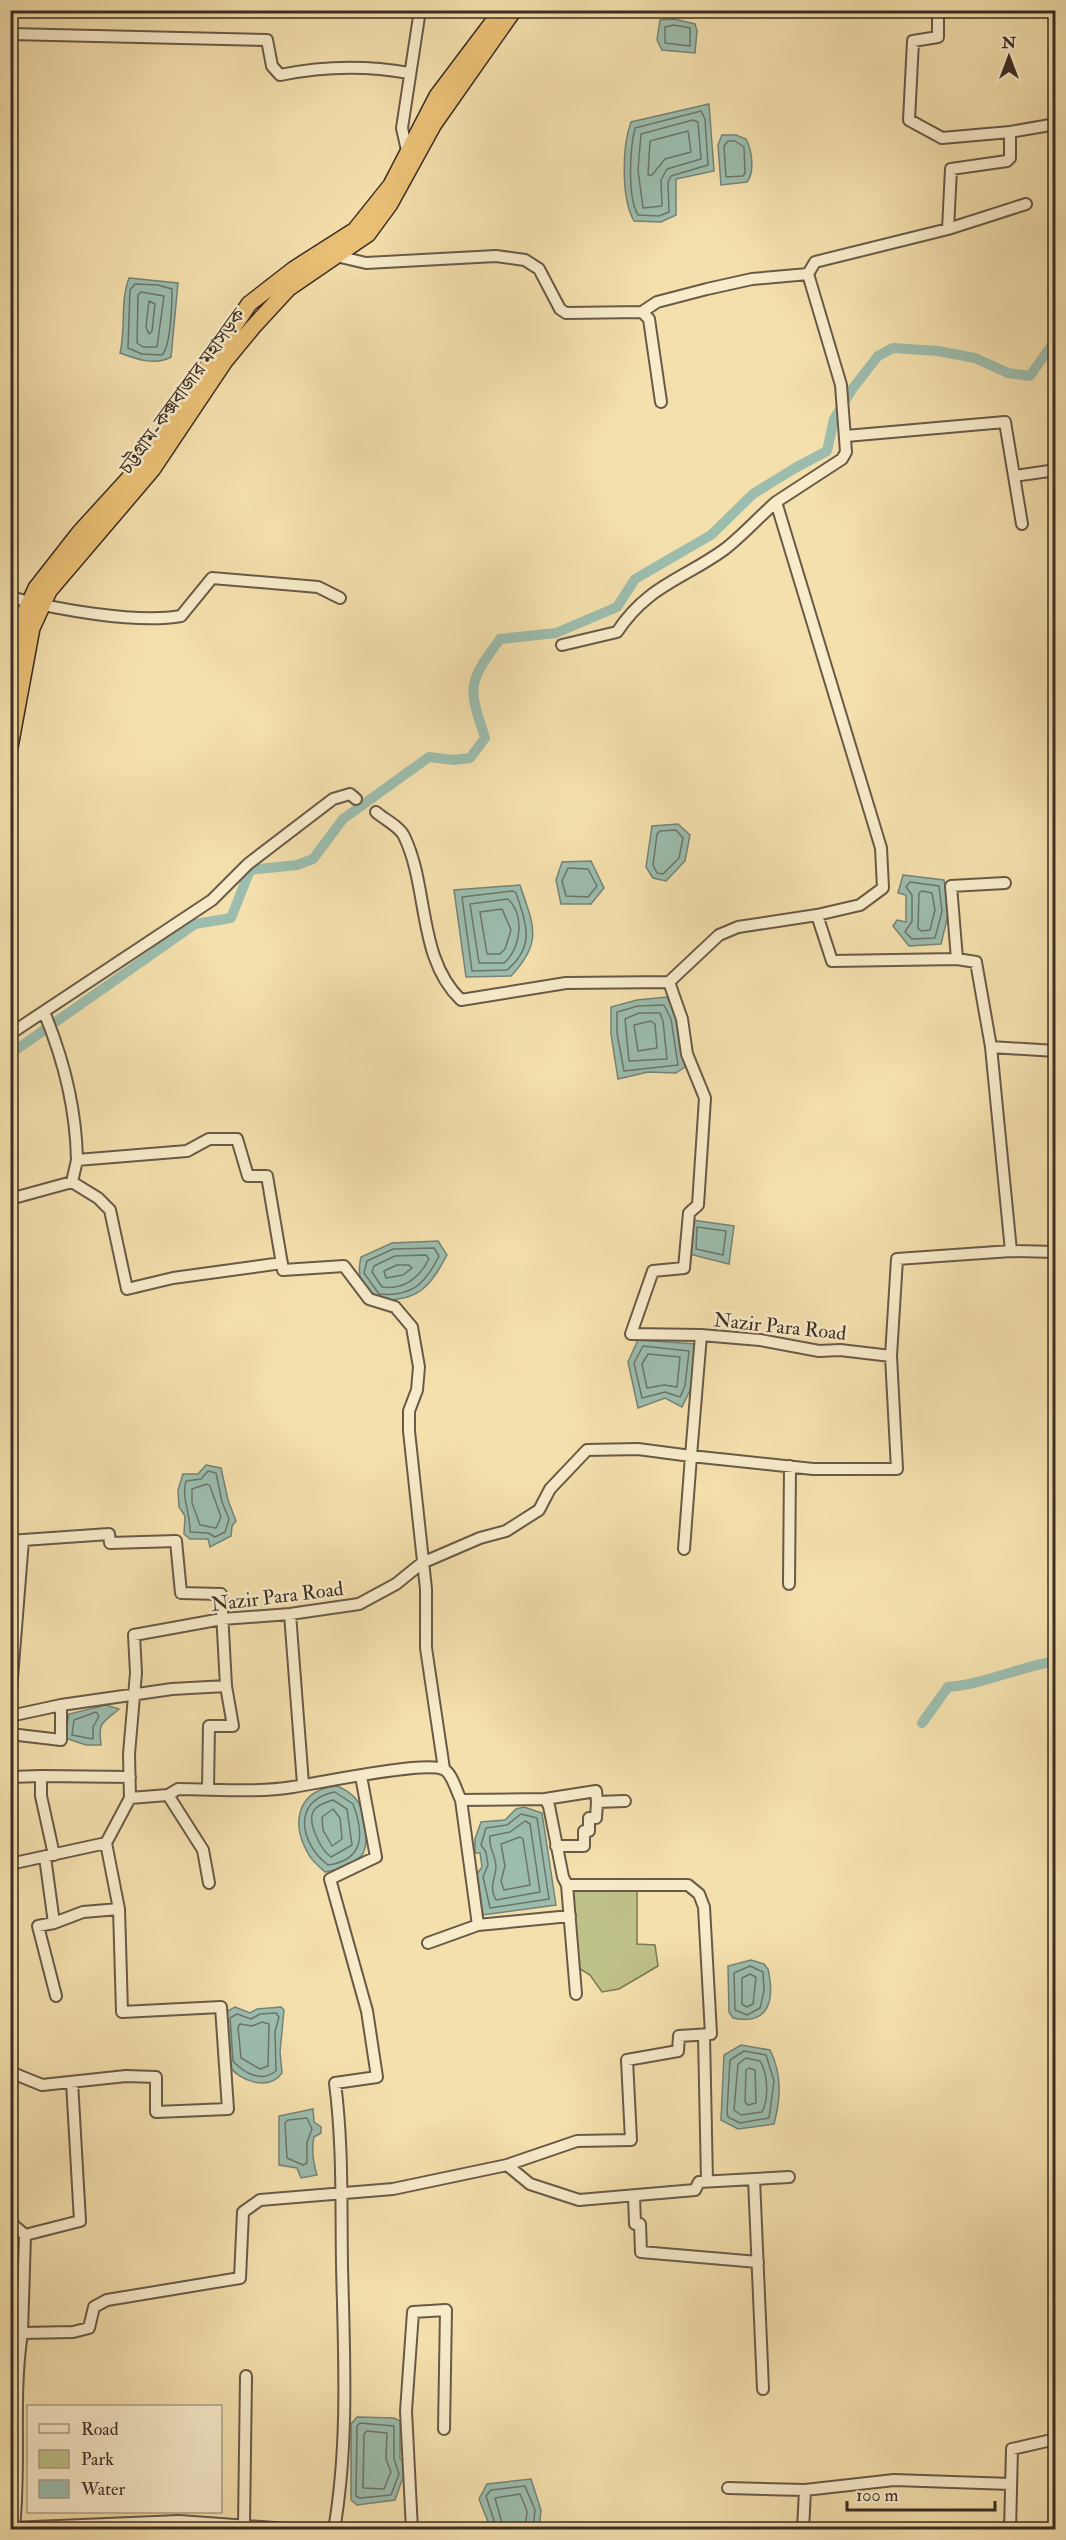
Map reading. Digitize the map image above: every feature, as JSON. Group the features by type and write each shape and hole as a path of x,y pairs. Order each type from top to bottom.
{"highway":[{"path":"10,675 36,604 36,588 79,533 141,465 249,304 294,270 355,230 391,185 437,96 502,10"},
{"name":"চট্টগ্রাম-কক্সবাজার মহাসড়ক","path":"10,747 36,604 152,470 225,361 253,327 289,288 368,234 411,170 434,124 514,10"}],"street":[{"path":"411,170 402,128 420,10"},
{"path":"938,10 938,38 913,40 909,120 942,138 1010,132 1056,124"},
{"path":"10,34 267,40 272,66 280,75 336,66 377,67 409,73"},
{"path":"948,229 949,171 1010,159 1010,132"},
{"path":"336,256 366,263 485,256 525,260 539,268 560,309 566,313 642,312 657,302 706,289 752,279 808,274 818,260 948,229 1026,204"},
{"path":"562,645 617,632 630,612 659,588 725,549 776,502 842,459 846,452 846,436 842,395 808,274"},
{"path":"642,312 649,319 661,402"},
{"path":"846,436 1005,422 1022,524"},
{"path":"1014,476 1056,470"},
{"path":"376,812 403,834 417,879 434,956 453,993 461,1000 566,983 669,982 719,935 738,927 817,915 860,905 883,888 881,848 776,502"},
{"path":"10,597 36,604 170,618 181,616 212,578 318,587 340,598"},
{"path":"10,1034 212,900 248,864 333,799 350,794 356,799"},
{"path":"957,959 951,886 1005,883"},
{"path":"817,915 832,961 957,959 972,961 978,965 991,1047 1011,1251"},
{"path":"669,982 682,1019 687,1054 705,1098 698,1205 689,1213 684,1268 653,1271 630,1334 701,1335"},
{"path":"44,1012 61,1056 76,1124 77,1160 72,1182"},
{"path":"991,1047 1056,1051"},
{"path":"77,1160 187,1151 209,1139 237,1139 248,1176 267,1176 283,1270 344,1266 369,1299 395,1307 412,1327 419,1367 417,1390 409,1411 409,1431 426,1589 426,1648 444,1769 449,1774 461,1800 478,1925"},
{"path":"10,1199 72,1182 98,1198 110,1210 126,1289 172,1278 282,1263"},
{"path":"684,1549 691,1455 790,1466 897,1469 891,1356 897,1258 1011,1251 1056,1252"},
{"name":"Nazir Para Road","path":"105,1843 130,1798 133,1695 136,1672 134,1635 222,1619 290,1614 359,1604 396,1584 422,1563 480,1538 506,1531 539,1510 550,1489 587,1450 638,1449 691,1455 701,1335 760,1340 819,1351 840,1350 891,1356"},
{"path":"789,1584 790,1466"},
{"path":"10,1541 109,1534 110,1543 176,1541 181,1593 221,1594 226,1686 233,1726 209,1726 208,1789"},
{"path":"10,1703 23,1540"},
{"path":"290,1614 303,1784"},
{"path":"10,1716 61,1705 172,1689 226,1686"},
{"path":"10,1734 61,1740 61,1705"},
{"path":"130,1798 168,1795 178,1789 293,1787 361,1776 444,1769"},
{"path":"41,1776 41,1796 50,1856 54,1923"},
{"path":"334,2529 342,2483 343,2330 342,2138 335,2083 377,2077 367,2011 330,1879 376,1857 361,1776"},
{"path":"10,1777 130,1777"},
{"path":"461,1800 545,1799 596,1791 596,1818 589,1818 589,1832 584,1832 584,1846 556,1846"},
{"path":"168,1795 203,1850 209,1883"},
{"path":"545,1799 549,1806 556,1846 567,1885 576,1994"},
{"path":"597,1802 626,1801"},
{"path":"10,1864 105,1843 119,1909 122,2012 221,2007 228,2109 156,2112 156,2077 140,2075 42,2085 10,2072"},
{"path":"21,2333 73,2332 89,2328 94,2307 107,2300 240,2278 243,2212 260,2200 341,2194 437,2182 507,2165 578,2141 631,2140 627,2060 678,2052 679,2036 711,2034 704,1907 699,1894 688,1884 567,1885"},
{"path":"56,1996 38,1926 54,1923 83,1912 119,1909"},
{"path":"429,1943 478,1925 570,1916"},
{"path":"704,2035 707,2181"},
{"path":"25,2235 80,2221 72,2082"},
{"path":"507,2165 530,2184 579,2200 695,2190 699,2182 707,2181 789,2177"},
{"path":"754,2179 763,2389"},
{"path":"634,2196 635,2224 640,2224 641,2252 758,2262"},
{"path":"10,2222 25,2235"},
{"path":"25,2235 17,2372 19,2449 15,2528 107,2527 179,2521 222,2526 244,2524 303,2529"},
{"path":"412,2529 406,2411 413,2312 446,2310 444,2429"},
{"path":"244,2524 246,2376"},
{"path":"1010,2529 1012,2449 1056,2439"},
{"path":"728,2488 805,2490 894,2481 1011,2484"},
{"path":"803,2529 805,2490"}],"green space":[{"path":"573,1890 637,1891 637,1944 655,1945 658,1966 619,1989 602,1992 590,1975 577,1967"}],"water":[{"path":"674,19 695,24 697,31 695,53 662,50 657,40 660,20"},
{"path":"709,104 714,171 676,179 676,215 661,222 634,221 627,199 624,172 626,144 631,122"},
{"path":"722,135 736,135 746,139 752,161 750,178 747,182 721,185 718,145"},
{"path":"129,278 178,283 171,357 165,360 139,359 120,353 126,287"},
{"path":"678,824 690,835 685,861 666,881 653,878 646,867 652,826"},
{"path":"591,861 604,888 591,904 561,904 556,880 562,862"},
{"path":"903,875 944,880 949,911 941,944 909,946 893,926 897,920 906,922 906,895 898,893"},
{"path":"520,885 532,922 532,942 528,953 511,976 466,977 454,890"},
{"path":"667,997 676,1017 685,1067 676,1073 648,1072 618,1079 611,1034 611,1007 637,1000"},
{"path":"692,1220 734,1226 729,1264 689,1254"},
{"path":"438,1241 447,1255 434,1277 412,1296 402,1299 376,1300 361,1281 359,1270 361,1257 392,1243"},
{"path":"638,1340 696,1344 691,1388 682,1407 665,1398 638,1408 628,1362"},
{"path":"206,1465 221,1468 228,1500 236,1521 232,1526 231,1536 210,1547 208,1539 190,1539 184,1534 185,1516 179,1507 178,1490 183,1474 198,1474"},
{"path":"106,1705 119,1709 102,1724 101,1745 86,1745 65,1738 69,1714"},
{"path":"337,1786 352,1795 359,1804 366,1828 365,1846 356,1860 343,1867 325,1872 314,1862 303,1843 299,1820 301,1810 313,1794"},
{"path":"524,1807 542,1813 556,1905 483,1915 477,1874 482,1867 480,1853 475,1853 475,1839 481,1822 505,1820 516,1809"},
{"path":"751,1960 764,1964 768,1969 771,1991 767,2008 755,2018 733,2018 729,2012 728,1966"},
{"path":"235,2007 250,2013 257,2009 281,2007 284,2010 280,2052 282,2073 276,2079 262,2083 247,2080 229,2065 225,2047 224,2013"},
{"path":"741,2045 770,2050 774,2059 779,2086 774,2124 738,2129 721,2120 724,2055"},
{"path":"313,2109 314,2122 321,2127 321,2133 314,2137 313,2147 317,2175 301,2178 297,2168 279,2165 279,2116"},
{"path":"357,2417 394,2418 400,2421 400,2459 403,2460 405,2480 402,2480 395,2500 357,2505 351,2500 351,2424"},
{"path":"531,2479 541,2510 539,2529 491,2529 479,2499 487,2484"}],"waterway":[{"path":"10,1054 195,924 231,918 250,870 297,865 313,859 343,819 429,757 454,760 470,758 485,738 474,696 476,676 500,639 556,633 617,607 635,579 711,535 753,494 827,451 834,419 853,388 878,356 893,348 938,351 975,358 1008,373 1030,376 1056,339"},
{"path":"922,1723 948,1687 975,1683 1056,1661"}]}
